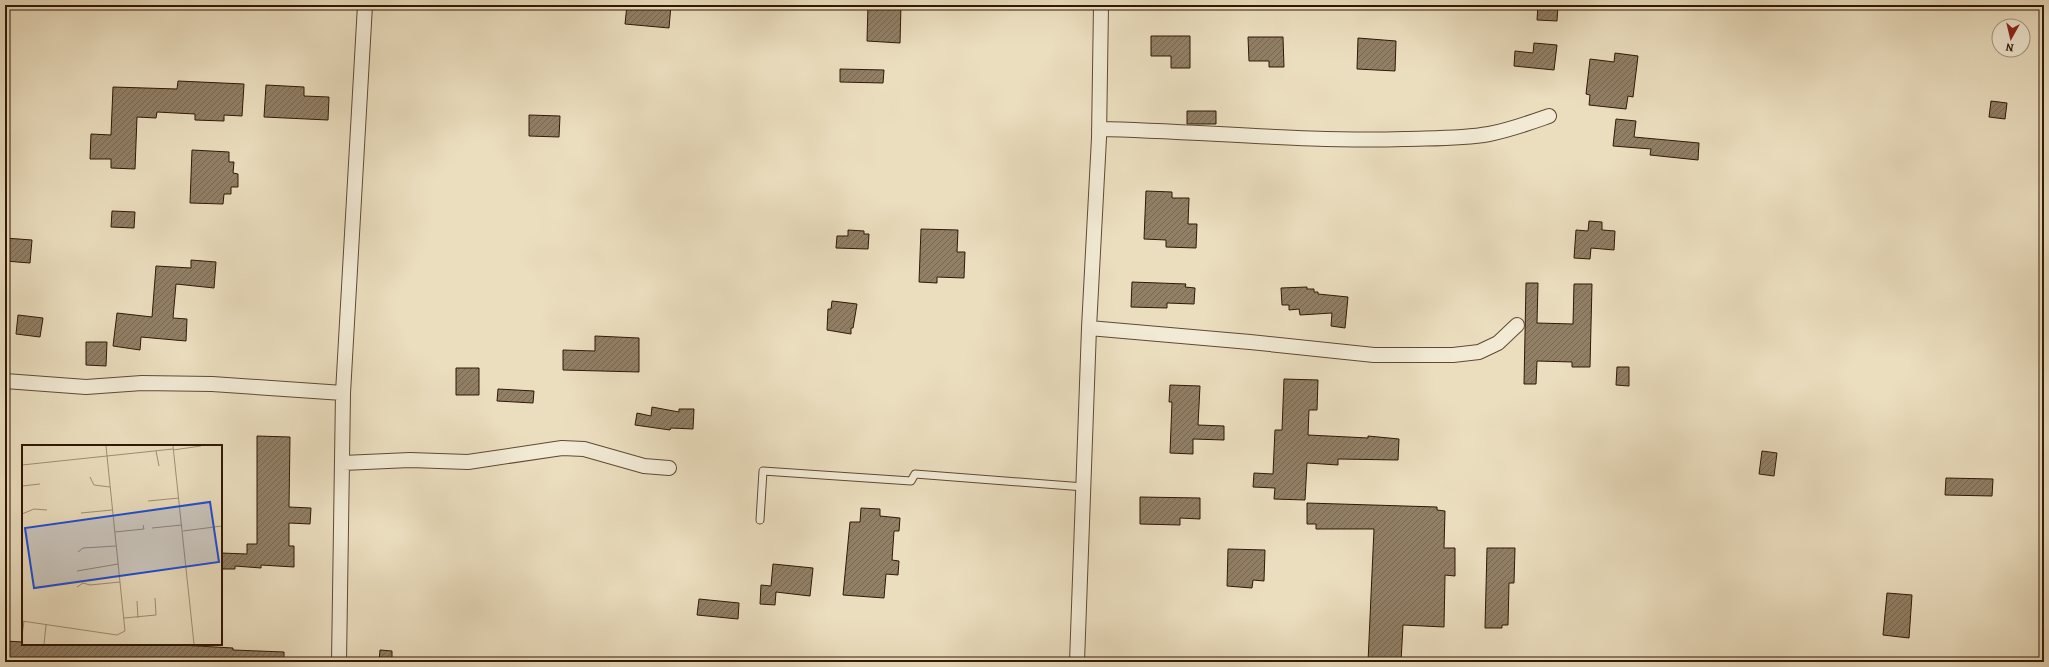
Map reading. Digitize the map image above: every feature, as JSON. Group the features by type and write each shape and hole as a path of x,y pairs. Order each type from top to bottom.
{"street":[{"path":"339,662 343,393 365,5"},
{"path":"1077,662 1089,328 1099,129 1101,5"},
{"path":"1099,129 1177,131 1265,138 1359,140 1487,135 1514,128 1549,116"},
{"path":"1089,328 1250,342 1374,355 1453,355 1479,352 1498,343 1516,325"},
{"path":"5,381 86,387 142,383 212,384 343,393"},
{"path":"343,463 410,460 468,462 562,448 584,449 644,466 669,468"}],"lane":[{"path":"760,520 763,471 911,481 915,474 1084,487"}],"building":[{"path":"627,5 671,5 669,28 625,24"},
{"path":"868,5 901,5 900,43 867,41"},
{"path":"1538,5 1558,5 1557,21 1537,20"},
{"path":"1151,36 1190,36 1190,68 1171,68 1171,56 1151,56"},
{"path":"1248,37 1283,37 1284,67 1269,67 1269,61 1249,61"},
{"path":"1358,38 1396,41 1395,71 1357,69"},
{"path":"1534,43 1557,45 1554,70 1514,66 1515,51 1533,53"},
{"path":"1615,53 1638,56 1633,97 1628,96 1626,109 1589,105 1590,95 1586,94 1590,59 1614,62"},
{"path":"840,69 884,70 883,83 840,82"},
{"path":"178,81 244,84 242,116 224,115 224,121 195,120 195,114 157,112 156,118 137,117 135,169 111,168 111,159 90,159 91,134 111,135 113,87 177,89"},
{"path":"266,85 304,87 304,96 329,97 328,120 264,117"},
{"path":"1991,101 2007,103 2005,119 1989,117"},
{"path":"1187,111 1216,111 1216,124 1187,124"},
{"path":"529,115 560,116 559,137 529,136"},
{"path":"1616,119 1636,121 1634,137 1699,143 1698,160 1650,155 1651,149 1613,146"},
{"path":"192,150 229,152 229,162 234,162 233,173 238,174 238,187 231,187 231,194 224,194 223,204 190,203"},
{"path":"1146,191 1172,192 1172,198 1189,198 1188,224 1197,224 1196,248 1166,247 1166,240 1144,239"},
{"path":"112,211 135,212 134,228 111,227"},
{"path":"1589,221 1602,222 1602,230 1615,231 1614,250 1591,248 1590,259 1574,258 1576,230 1588,231"},
{"path":"921,229 958,230 957,252 965,252 964,278 937,277 937,283 919,282"},
{"path":"848,230 864,231 864,234 869,234 868,249 836,248 837,236 848,236"},
{"path":"5,238 32,240 30,263 5,261"},
{"path":"191,260 216,262 214,288 176,284 173,318 187,319 186,341 141,337 140,350 113,346 117,313 152,317 156,266 191,268"},
{"path":"1132,282 1186,284 1185,287 1195,288 1194,304 1167,303 1167,308 1131,307"},
{"path":"1526,283 1538,283 1537,323 1573,324 1574,284 1592,284 1590,367 1572,367 1572,362 1537,361 1536,384 1524,384"},
{"path":"1307,287 1307,289 1314,289 1314,292 1318,292 1318,294 1348,297 1345,328 1331,326 1332,313 1300,315 1299,309 1289,310 1289,305 1282,305 1281,288"},
{"path":"832,301 857,304 851,334 827,330 828,309 831,309"},
{"path":"18,315 43,318 40,337 16,334"},
{"path":"595,336 639,338 639,372 563,370 563,350 595,351"},
{"path":"86,342 107,342 106,366 86,365"},
{"path":"1617,367 1629,367 1629,386 1616,385"},
{"path":"456,368 479,368 479,395 456,395"},
{"path":"1284,379 1318,380 1317,410 1309,410 1308,435 1368,438 1368,436 1399,439 1398,460 1338,459 1338,465 1307,463 1305,500 1274,499 1275,488 1253,487 1254,473 1273,474 1275,430 1282,430"},
{"path":"1170,385 1200,386 1198,425 1224,426 1224,440 1193,439 1193,454 1170,453 1172,402 1169,402"},
{"path":"498,389 534,391 533,403 497,401"},
{"path":"652,407 679,412 679,409 694,409 693,429 671,428 670,430 635,425 637,413 651,416"},
{"path":"257,436 290,437 289,507 311,508 310,524 289,523 289,546 294,546 294,567 261,565 261,568 235,566 235,569 222,569 222,553 247,554 247,544 257,544"},
{"path":"1762,451 1777,453 1774,476 1759,474"},
{"path":"1946,478 1993,479 1992,496 1945,495"},
{"path":"1140,497 1200,498 1200,519 1180,518 1180,525 1140,524"},
{"path":"1307,503 1437,507 1437,510 1445,511 1444,548 1455,548 1455,576 1445,575 1444,627 1403,625 1401,662 1368,662 1374,529 1316,529 1316,524 1307,524"},
{"path":"861,508 880,509 880,516 900,518 899,531 894,531 892,560 899,561 898,575 886,574 884,598 843,595 850,522 860,522"},
{"path":"1487,548 1515,548 1514,583 1509,583 1508,625 1502,625 1502,628 1485,628"},
{"path":"1228,549 1265,550 1264,581 1253,580 1252,588 1227,586"},
{"path":"773,564 813,568 810,596 776,592 775,605 760,604 761,585 771,586"},
{"path":"1887,593 1912,595 1909,638 1883,635"},
{"path":"699,599 739,603 738,619 697,615"},
{"path":"5,641 22,642 22,645 180,645 233,648 233,650 284,652 284,662 5,662"},
{"path":"380,650 392,651 392,662 379,662"}]}
